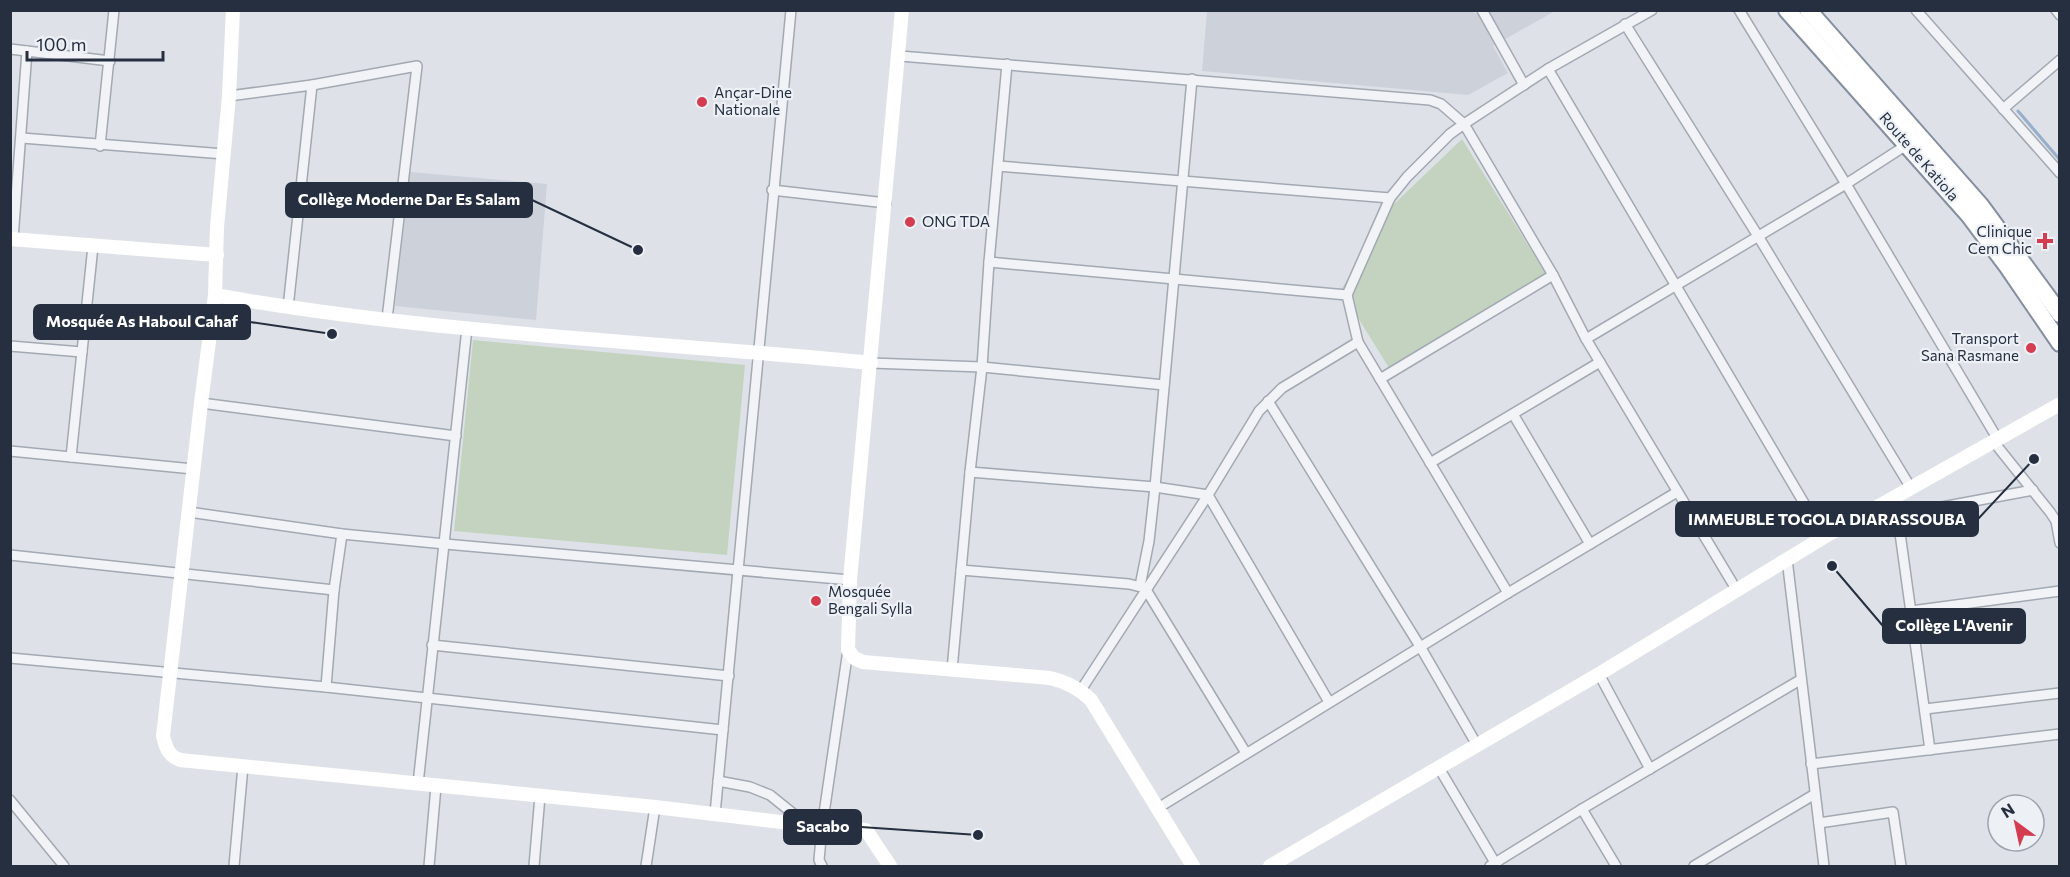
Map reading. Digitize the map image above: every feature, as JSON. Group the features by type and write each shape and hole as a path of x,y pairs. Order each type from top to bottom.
{"highway":[{"name":"Route de Katiola","path":"1787,10 1969,215 2060,343"},
{"name":"Route de Katiola","path":"1808,10 1980,205 2060,314"}],"street":[{"path":"100,146 114,10"},
{"path":"233,10 229,96 217,226 216,295 193,469 163,736 171,756 180,760 866,830 890,867"},
{"path":"715,814 759,354 772,190 791,10"},
{"path":"822,867 815,826 848,650 850,580 900,56 902,10"},
{"path":"1482,10 1524,85"},
{"path":"1508,593 1358,342 1347,295 1390,198 1407,177 1450,134 1548,69 1652,10"},
{"path":"1739,10 1846,184 1995,440 2056,521 2060,543"},
{"path":"1917,10 2060,173"},
{"path":"2056,10 2060,15"},
{"path":"1625,24 1758,236 1911,488"},
{"path":"10,49 110,61"},
{"path":"27,51 22,138 12,239 217,255"},
{"path":"900,56 1430,100 1440,104 1464,124 1553,275 1586,339 1736,589"},
{"path":"2003,109 2060,60"},
{"path":"952,670 982,367 1007,64"},
{"path":"229,96 312,85 417,66 387,319"},
{"path":"1548,69 1824,537"},
{"path":"1192,79 1155,487 1143,587 1246,753"},
{"path":"288,308 312,85"},
{"path":"22,138 100,146 224,154"},
{"path":"1586,339 1846,184 1908,144"},
{"path":"998,166 1390,198"},
{"path":"772,190 886,203"},
{"path":"71,457 93,246"},
{"path":"989,262 1347,295"},
{"path":"1380,379 1553,275"},
{"path":"216,295 288,308 467,328 871,363 982,367 1164,385"},
{"path":"418,784 467,328"},
{"path":"1081,690 1143,587 1208,495 1259,411 1282,388 1358,342"},
{"path":"10,346 82,352"},
{"path":"1430,463 1600,362"},
{"path":"1268,400 1421,648 1477,745"},
{"path":"201,403 456,436"},
{"path":"1270,867 1599,674 1824,537 2060,404"},
{"path":"1513,414 1590,544"},
{"path":"10,451 193,469"},
{"path":"970,472 1155,487 1208,495"},
{"path":"1899,515 2033,490"},
{"path":"1158,808 1677,492"},
{"path":"1208,495 1329,702"},
{"path":"1895,497 1930,750"},
{"path":"189,512 342,534 739,572 850,580"},
{"path":"326,687 334,590 342,534"},
{"path":"10,555 334,590"},
{"path":"1787,559 1824,867"},
{"path":"961,570 1143,587"},
{"path":"1911,611 2060,591"},
{"path":"432,645 729,676"},
{"path":"848,650 862,662 1050,678 1066,682 1081,690 1091,699 1193,867"},
{"path":"10,658 169,671 723,730"},
{"path":"1599,674 1650,769"},
{"path":"1439,768 1494,866 1582,809 1800,680"},
{"path":"1924,709 2060,693"},
{"path":"1811,764 2060,734"},
{"path":"234,867 243,766"},
{"path":"718,781 750,787 770,795 815,826"},
{"path":"429,867 436,786"},
{"path":"1694,867 1815,794"},
{"path":"534,867 540,796"},
{"path":"10,800 64,867"},
{"path":"646,867 655,807"},
{"path":"1582,809 1616,867"},
{"path":"1819,823 1893,812 1901,867"}],"shaded area":[{"path":"1473,10 1475,14 1482,10 1555,11 1493,46 1508,73 1468,95 1202,71 1207,11"},
{"path":"410,172 547,184 536,320 395,306"}],"green space":[{"path":"1462,139 1546,274 1389,368 1341,290 1393,205"},
{"path":"473,340 745,365 727,555 454,531"}],"waterway":[{"path":"2018,111 2060,160"}],"place":[{"name":"Ançar-Dine Nationale","path":"702,102"},
{"name":"ONG TDA","path":"910,222"},
{"name":"Clinique Cem Chic","path":"2045,241"},
{"name":"Collège Moderne Dar Es Salam","path":"638,250"},
{"name":"Mosquée As Haboul Cahaf","path":"332,334"},
{"name":"Transport Sana Rasmane","path":"2031,348"},
{"name":"IMMEUBLE TOGOLA DIARASSOUBA","path":"2034,459"},
{"name":"Collège L'Avenir","path":"1832,566"},
{"name":"Mosquée Bengali Sylla","path":"816,601"},
{"name":"Sacabo","path":"978,835"}]}
